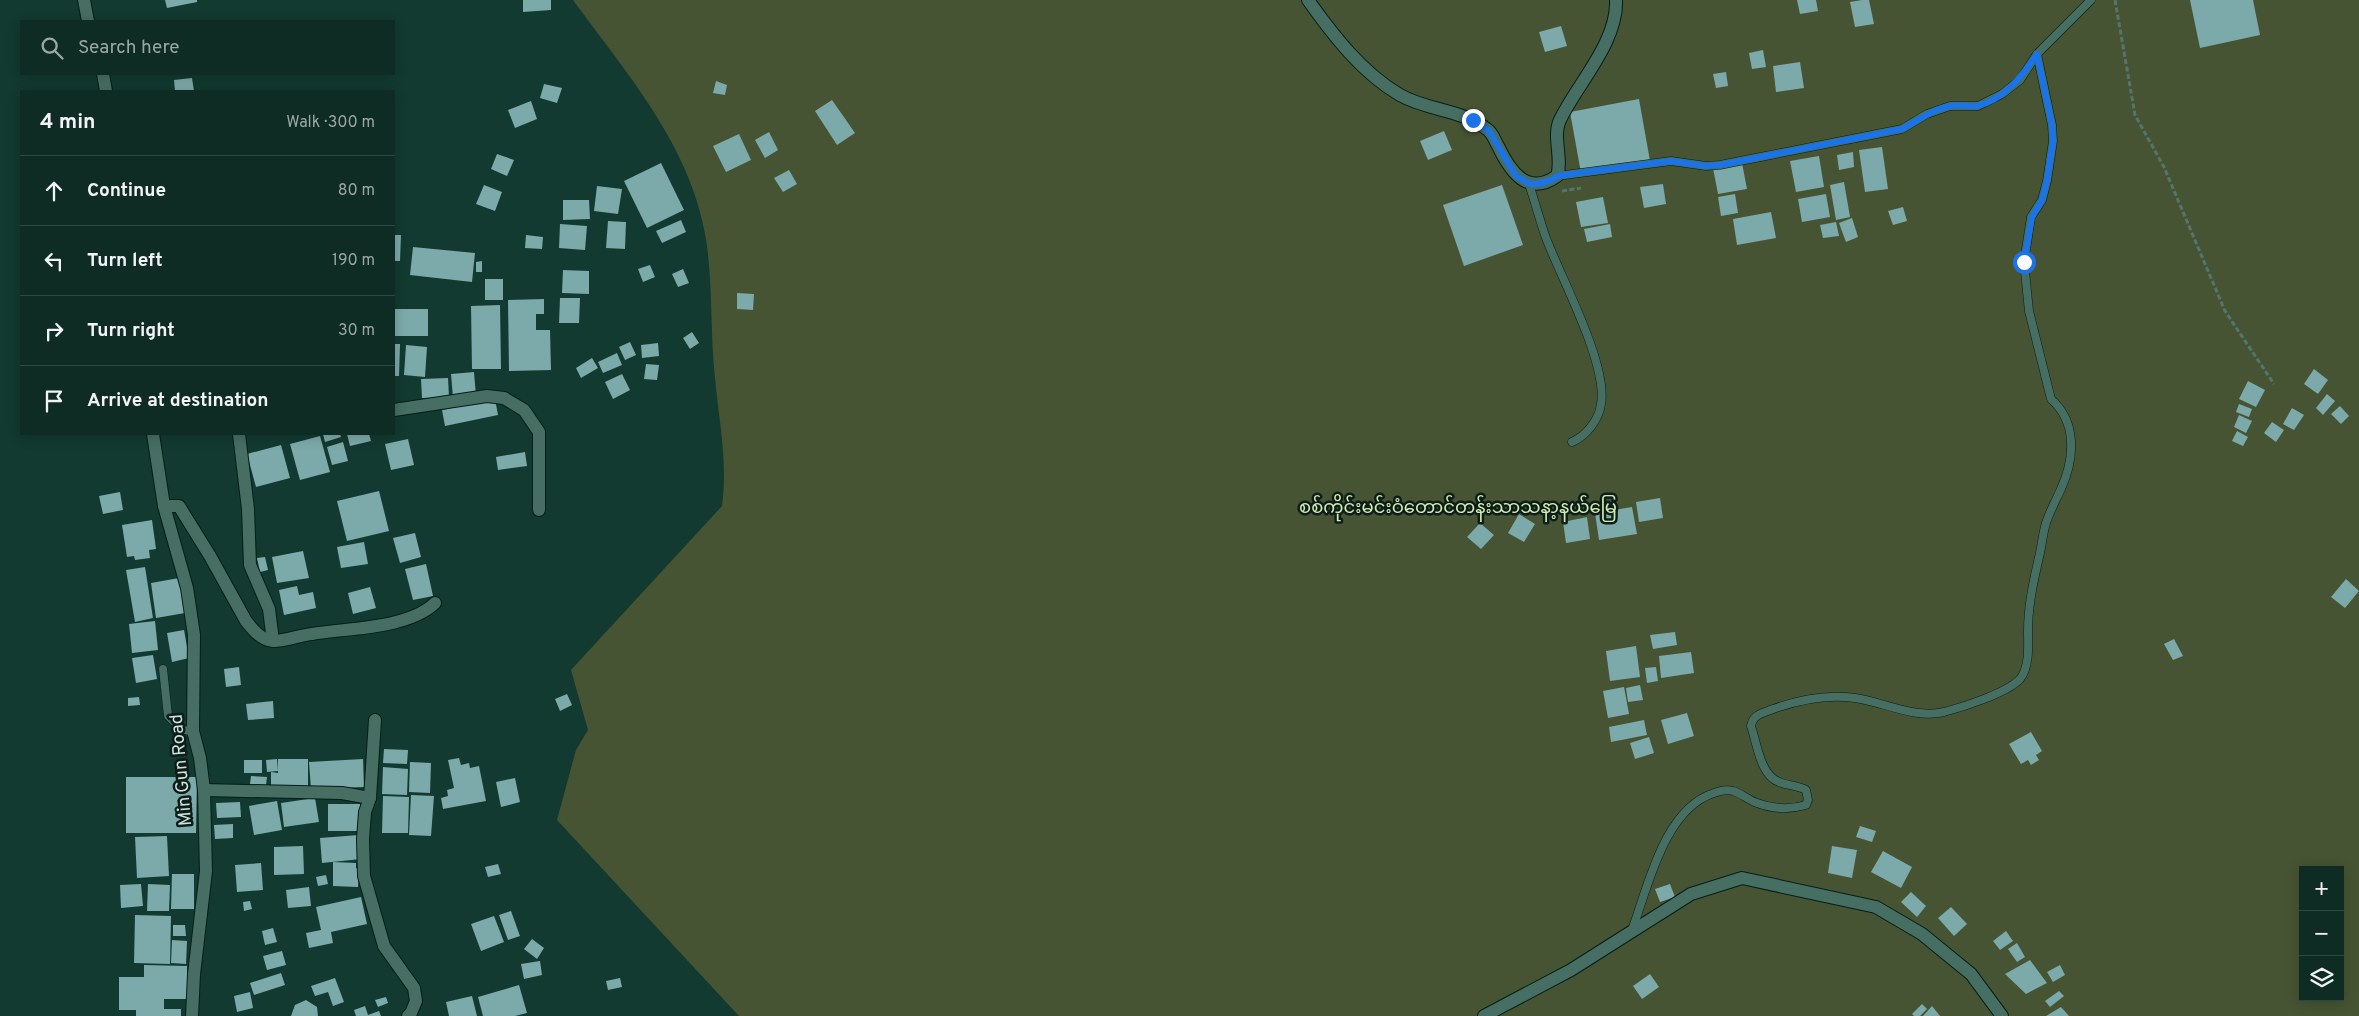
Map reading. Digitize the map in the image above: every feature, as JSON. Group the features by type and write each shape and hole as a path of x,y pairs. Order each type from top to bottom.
{"street":[{"path":"84,0 88,20"},
{"path":"1308,0 1348,52 1381,80 1400,95 1420,103 1463,115 1489,131 1516,176 1530,184 1552,180 1557,176 1558,124 1593,66 1610,32 1616,15 1616,0"},
{"path":"103,75 106,90"},
{"path":"395,410 487,396 504,398 524,410 539,432 539,510"},
{"name":"Min Gun Road","path":"153,435 164,506 187,588 194,635 193,731 200,758 204,790 206,871 194,974 192,1016"},
{"path":"239,435 248,509 250,565 269,609 273,641"},
{"path":"164,506 179,506 252,630 273,641 379,626 419,614 434,603"},
{"path":"375,720 370,798 366,812 363,839 364,876 384,946 414,988 416,1001 412,1013 408,1016"},
{"path":"204,790 342,793 370,798"},
{"path":"1484,1016 1571,970 1691,894 1742,878 1876,907 1922,934 1971,974 2002,1016"}],"lane":[{"path":"1557,176 1671,161 1706,166 1720,165 1902,129 1927,114 1950,106 1978,106 2002,94 2020,80 2037,54 2091,0"},
{"path":"1632,931 1662,849 1681,815 1695,803 1721,790 1732,790 1756,803 1775,808 1787,809 1806,805 1808,800 1806,790 1779,782 1770,777 1765,770 1751,726 1752,720 1757,715 1792,702 1840,697 1855,698 1928,714 1944,712 2007,688 2020,679 2024,671 2028,652 2028,606 2045,524 2067,477 2072,448 2068,420 2061,408 2051,399 2029,311 2024,262 2032,217 2042,200 2047,181 2053,141 2052,125 2037,54"},
{"path":"1530,184 1546,238 1570,290 1596,364 1602,389 1602,406 1592,426 1580,439 1572,442"},
{"path":"163,669 168,716 182,730 193,731"}],"path":[{"path":"2115,0 2135,115 2164,168 2225,311 2274,384"}],"green space":[{"name":"စစ်ကိုင်းမင်းဝံတောင်တန်းသာသနာ့နယ်မြေ","path":"573,0 2359,0 2359,1016 739,1016 557,820 576,750 588,730 571,670 722,506 724,490 722,442 713,361 711,291 706,239 698,205 672,142 635,84"}],"building":[{"path":"165,0 197,0 197,2 167,8"},
{"path":"523,0 551,0 551,10 523,12"},
{"path":"1797,0 1816,0 1818,11 1800,14"},
{"path":"1869,0 1874,24 1855,27 1850,2"},
{"path":"2190,0 2253,0 2260,35 2200,48"},
{"path":"1561,26 1567,46 1545,52 1539,32"},
{"path":"1763,50 1766,67 1752,69 1749,53"},
{"path":"1800,62 1804,88 1776,92 1773,66"},
{"path":"1726,72 1728,86 1716,88 1713,74"},
{"path":"192,78 194,90 175,90 174,80"},
{"path":"716,81 727,85 725,95 713,93"},
{"path":"544,84 562,88 557,103 540,98"},
{"path":"1639,99 1650,161 1581,173 1570,112"},
{"path":"832,100 855,133 837,145 815,111"},
{"path":"531,101 537,119 515,128 508,110"},
{"path":"1444,131 1452,150 1428,160 1420,141"},
{"path":"769,132 778,150 765,158 755,140"},
{"path":"739,134 751,160 726,172 713,146"},
{"path":"1882,147 1888,189 1865,192 1859,150"},
{"path":"1853,152 1854,167 1839,170 1837,155"},
{"path":"497,154 514,160 507,176 491,169"},
{"path":"1819,156 1824,187 1796,192 1790,161"},
{"path":"661,163 684,210 647,228 624,181"},
{"path":"1742,163 1747,189 1718,194 1713,168"},
{"path":"789,170 797,184 783,192 774,178"},
{"path":"1844,182 1850,217 1836,220 1830,185"},
{"path":"1663,184 1666,204 1644,208 1640,187"},
{"path":"484,185 502,192 495,211 476,204"},
{"path":"1502,185 1523,245 1464,266 1443,205"},
{"path":"597,186 622,189 618,214 594,211"},
{"path":"1735,194 1738,213 1721,216 1718,197"},
{"path":"1826,194 1830,217 1802,222 1798,199"},
{"path":"1603,197 1608,223 1581,227 1576,202"},
{"path":"563,200 589,200 590,219 563,220"},
{"path":"1903,207 1907,221 1893,225 1888,211"},
{"path":"1771,212 1776,238 1737,245 1733,219"},
{"path":"1852,218 1858,237 1846,242 1839,223"},
{"path":"681,220 686,232 662,243 656,231"},
{"path":"608,221 626,222 625,249 606,248"},
{"path":"1836,222 1839,236 1823,238 1820,225"},
{"path":"560,224 587,226 585,250 559,248"},
{"path":"1610,224 1612,237 1587,242 1584,229"},
{"path":"395,235 401,235 400,261 395,261"},
{"path":"526,235 543,237 542,249 525,248"},
{"path":"413,247 475,253 472,282 410,275"},
{"path":"482,261 482,272 476,272 476,262"},
{"path":"650,265 655,277 643,282 638,269"},
{"path":"683,269 689,283 678,287 672,274"},
{"path":"563,270 589,271 589,294 562,293"},
{"path":"485,279 503,279 503,300 485,300"},
{"path":"737,293 754,294 753,310 737,309"},
{"path":"560,298 580,298 579,323 559,323"},
{"path":"544,299 544,314 536,314 536,330 550,330 551,370 509,371 508,300"},
{"path":"500,305 501,369 472,369 471,306"},
{"path":"395,309 428,309 428,336 395,336"},
{"path":"692,332 699,343 690,349 683,338"},
{"path":"630,342 636,355 625,360 619,347"},
{"path":"658,343 659,356 642,358 641,345"},
{"path":"395,344 400,344 399,376 395,376"},
{"path":"406,345 427,347 425,377 404,375"},
{"path":"617,353 622,365 603,373 598,362"},
{"path":"592,358 598,368 581,378 576,368"},
{"path":"646,364 659,365 657,380 644,379"},
{"path":"2314,369 2328,380 2318,394 2304,384"},
{"path":"474,372 476,396 453,398 451,374"},
{"path":"622,374 630,390 613,399 605,382"},
{"path":"448,378 449,397 422,398 421,379"},
{"path":"2248,381 2265,390 2256,407 2239,399"},
{"path":"2327,394 2335,401 2323,415 2316,408"},
{"path":"495,399 498,415 445,426 442,410"},
{"path":"2239,404 2252,409 2249,417 2236,412"},
{"path":"2340,406 2349,416 2341,424 2331,414"},
{"path":"2292,408 2304,415 2294,430 2283,424"},
{"path":"2239,415 2252,421 2246,433 2234,427"},
{"path":"2272,422 2284,430 2276,442 2264,433"},
{"path":"2237,431 2248,437 2243,446 2232,441"},
{"path":"323,435 340,435 341,437 325,442"},
{"path":"347,435 369,435 371,441 350,446"},
{"path":"320,436 330,472 300,480 290,444"},
{"path":"408,439 414,465 391,470 385,444"},
{"path":"343,442 348,461 332,465 327,447"},
{"path":"281,445 290,478 256,487 247,454"},
{"path":"525,452 527,466 498,470 496,457"},
{"path":"379,491 389,531 347,541 337,501"},
{"path":"120,492 123,510 103,514 99,496"},
{"path":"1660,498 1663,518 1639,522 1636,502"},
{"path":"1632,507 1637,534 1599,540 1595,513"},
{"path":"1519,514 1535,524 1524,542 1508,533"},
{"path":"1587,517 1590,539 1566,543 1563,522"},
{"path":"152,520 156,549 149,550 150,558 135,560 134,556 127,557 122,525"},
{"path":"1480,523 1494,535 1481,549 1467,537"},
{"path":"415,533 421,557 400,563 393,538"},
{"path":"364,542 368,564 341,568 337,547"},
{"path":"303,551 309,578 277,583 272,557"},
{"path":"265,557 268,570 260,572 257,558"},
{"path":"426,564 433,596 413,600 405,569"},
{"path":"145,567 153,618 135,622 126,570"},
{"path":"179,578 185,613 156,618 151,583"},
{"path":"2346,579 2359,591 2345,608 2331,597"},
{"path":"297,586 299,595 313,592 316,608 284,615 279,590"},
{"path":"370,587 376,608 353,614 348,593"},
{"path":"155,621 158,650 132,653 129,624"},
{"path":"184,630 189,658 172,662 167,633"},
{"path":"1675,632 1677,645 1653,649 1650,635"},
{"path":"2174,639 2183,656 2173,660 2164,644"},
{"path":"1636,646 1640,677 1610,681 1606,651"},
{"path":"1691,652 1694,673 1661,678 1659,656"},
{"path":"153,655 157,679 136,683 132,658"},
{"path":"239,667 241,685 226,687 224,669"},
{"path":"1656,667 1658,681 1647,683 1645,668"},
{"path":"1640,685 1643,700 1628,702 1626,688"},
{"path":"1624,687 1629,714 1608,718 1603,691"},
{"path":"567,694 572,705 560,711 555,699"},
{"path":"139,697 140,705 128,706 128,698"},
{"path":"273,701 274,718 248,720 246,704"},
{"path":"1687,713 1694,736 1668,744 1661,720"},
{"path":"1644,720 1647,735 1611,742 1609,727"},
{"path":"2031,732 2042,751 2036,755 2039,760 2031,765 2028,760 2021,764 2009,744"},
{"path":"1649,737 1654,753 1635,759 1630,743"},
{"path":"384,749 408,750 407,764 383,763"},
{"path":"459,758 461,765 469,763 470,768 479,766 486,801 443,809 441,798 448,796 447,790 454,788 448,760"},
{"path":"277,759 278,771 267,772 266,760"},
{"path":"278,759 308,759 308,789 271,789 271,772 278,773"},
{"path":"363,759 364,787 311,789 309,762"},
{"path":"244,760 262,760 262,773 244,773"},
{"path":"410,762 431,763 430,793 409,792"},
{"path":"383,767 408,769 407,795 382,794"},
{"path":"251,776 267,777 266,785 250,784"},
{"path":"126,777 197,777 196,833 126,833"},
{"path":"515,778 520,802 501,807 496,782"},
{"path":"411,795 434,796 431,836 409,835"},
{"path":"383,796 409,797 408,833 382,833"},
{"path":"315,798 319,822 284,827 281,803"},
{"path":"277,801 282,830 254,835 249,806"},
{"path":"240,802 241,817 217,818 216,803"},
{"path":"328,804 360,804 360,831 328,831"},
{"path":"233,824 233,838 215,839 214,825"},
{"path":"1860,826 1876,831 1872,842 1856,837"},
{"path":"359,835 361,859 322,863 320,838"},
{"path":"167,836 169,876 137,878 135,837"},
{"path":"303,846 304,874 274,875 274,847"},
{"path":"1832,846 1857,850 1852,878 1828,873"},
{"path":"1883,851 1912,867 1901,888 1871,872"},
{"path":"333,862 356,863 356,868 359,869 358,887 333,886"},
{"path":"261,863 263,890 237,892 235,865"},
{"path":"498,864 501,874 488,877 485,867"},
{"path":"172,874 194,874 194,909 171,909"},
{"path":"326,875 328,884 318,886 316,877"},
{"path":"141,884 143,906 121,908 120,885"},
{"path":"148,884 170,885 169,911 147,911"},
{"path":"1670,884 1675,897 1660,902 1655,889"},
{"path":"309,887 311,906 288,908 286,890"},
{"path":"1911,892 1926,906 1917,917 1901,902"},
{"path":"361,897 367,924 331,932 333,943 309,948 306,933 321,930 316,907"},
{"path":"250,901 252,909 244,911 243,902"},
{"path":"1951,907 1967,924 1954,936 1938,918"},
{"path":"511,911 520,936 508,940 499,915"},
{"path":"135,915 171,916 170,964 134,963"},
{"path":"494,916 504,942 481,951 471,924"},
{"path":"173,925 185,925 186,936 173,936"},
{"path":"273,928 277,942 265,945 262,931"},
{"path":"2006,931 2013,941 2000,950 1993,941"},
{"path":"532,939 544,948 537,959 524,949"},
{"path":"172,940 187,941 186,964 171,963"},
{"path":"2017,943 2025,957 2017,962 2008,949"},
{"path":"282,951 286,965 267,970 263,956"},
{"path":"2030,960 2047,983 2026,994 2005,974"},
{"path":"540,961 542,975 524,979 521,964"},
{"path":"144,965 187,966 187,999 164,999 164,1009 181,1009 181,1016 136,1016 136,1010 119,1010 119,977 144,977"},
{"path":"2060,965 2065,975 2053,982 2047,972"},
{"path":"281,973 285,985 254,995 250,983"},
{"path":"1650,974 1659,987 1642,999 1633,986"},
{"path":"335,978 344,1002 333,1006 328,992 315,996 311,986"},
{"path":"620,978 622,987 608,990 606,981"},
{"path":"519,985 527,1013 515,1016 483,1016 478,997"},
{"path":"2059,991 2064,996 2050,1007 2045,1001"},
{"path":"250,992 253,1008 237,1012 234,996"},
{"path":"472,996 477,1016 449,1016 446,1002"},
{"path":"386,997 388,1003 378,1007 375,1000"},
{"path":"306,1000 317,1007 318,1016 291,1016 295,1005"},
{"path":"1922,1004 1927,1009 1920,1016 1914,1016 1912,1014"},
{"path":"365,1006 368,1015 379,1011 381,1016 356,1016 354,1010"},
{"path":"1932,1006 1940,1016 1923,1016"},
{"path":"2061,1007 2069,1016 2046,1016"}],"route":[{"path":"1473,120 1489,131 1494,137 1516,176 1530,184 1552,180 1557,176 1605,172 1671,161 1706,166 1720,165 1902,129 1927,114 1950,106 1978,106 2002,94 2020,80 2037,54 2052,125 2053,141 2047,181 2042,200 2032,217 2024,262"}]}
